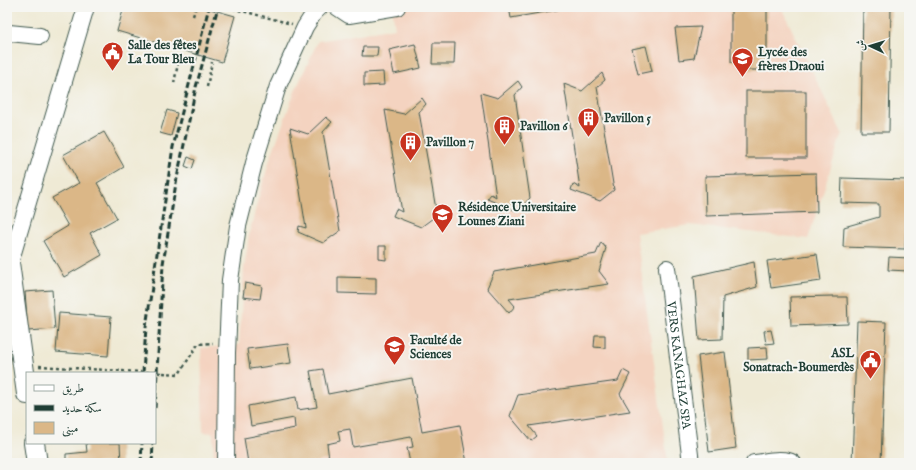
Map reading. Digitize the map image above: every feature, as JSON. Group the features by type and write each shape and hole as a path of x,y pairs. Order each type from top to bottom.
{"main road":[{"path":"8,256 26,388"},
{"path":"34,444 38,463"}],"lane":[{"path":"8,256 86,7"},
{"path":"337,7 349,15 397,7"},
{"path":"226,463 227,343 230,280 238,226 254,162 278,86 305,27 315,9"},
{"path":"9,33 40,36"},
{"name":"VERS KANAGHAZ SPA","path":"667,268 691,463"},
{"path":"754,463 781,460 791,461 793,463"}],"path":[{"path":"98,7 124,10"},
{"path":"194,16 196,7"},
{"path":"227,7 305,27"},
{"path":"174,83 180,54"},
{"path":"206,87 212,62"},
{"path":"156,373 179,374 198,344 227,343"},
{"path":"22,365 44,364"},
{"path":"22,365 142,372"}],"shaded area":[{"name":"Résidence Universitaire Lounes Ziani","path":"392,7 781,7 842,133 808,239 690,225 636,233 668,463 214,463 213,433 203,432 201,348 239,345 244,269 249,235 270,159 295,91 318,41 395,28"}],"building":[{"path":"124,7 203,7 235,16 222,62 117,31"},
{"path":"509,7 568,7 568,8 511,18"},
{"path":"731,7 767,7 767,62 759,63 759,70 748,70 748,62 731,62"},
{"path":"863,7 891,7 889,132 861,132"},
{"path":"701,27 694,58 679,60 675,28"},
{"path":"433,43 455,43 454,64 432,64"},
{"path":"415,44 421,68 394,74 389,50"},
{"path":"646,46 652,71 638,74 632,49"},
{"path":"363,47 378,47 377,56 362,56"},
{"path":"383,72 384,85 364,86 364,73"},
{"name":"Pavillon 5","path":"602,73 605,80 597,87 614,190 600,201 571,190 573,184 580,188 564,84 582,91"},
{"name":"Pavillon 6","path":"518,81 522,87 515,95 530,198 517,211 487,199 491,194 496,197 481,93 498,98"},
{"path":"746,91 806,91 806,158 746,158"},
{"name":"Pavillon 7","path":"422,98 426,104 419,112 437,215 421,227 393,216 396,209 402,212 385,110 404,114"},
{"path":"167,110 177,113 171,136 160,133"},
{"path":"326,117 332,122 323,132 340,231 323,243 298,232 299,226 306,228 290,128 308,134"},
{"path":"104,132 124,167 97,183 117,218 90,233 102,255 64,277 43,241 68,226 52,198 79,183 63,155"},
{"path":"188,157 195,160 192,169 185,166"},
{"path":"816,173 817,212 706,216 705,176"},
{"path":"842,178 907,180 905,249 843,247 844,227 879,217 879,204 841,203"},
{"path":"601,242 606,248 599,271 609,284 509,299 515,306 509,313 487,288 494,272 596,254"},
{"path":"379,246 386,246 386,260 379,259"},
{"path":"817,254 821,281 771,288 767,261"},
{"path":"889,257 909,258 909,271 888,270"},
{"path":"754,262 757,287 723,297 722,339 699,340 694,276"},
{"path":"338,277 376,278 376,294 338,293"},
{"path":"245,283 262,286 260,299 243,297"},
{"path":"52,290 55,329 28,331 25,292"},
{"path":"790,297 847,297 848,324 791,326"},
{"path":"59,313 111,317 108,356 56,352"},
{"path":"857,321 886,322 881,463 852,463"},
{"path":"771,330 774,343 766,344 764,331"},
{"path":"595,335 605,335 605,348 594,347"},
{"path":"288,344 291,363 250,369 247,349"},
{"path":"767,347 768,359 748,360 748,348"},
{"path":"725,352 736,448 709,452 698,356"},
{"path":"323,369 328,394 412,378 422,432 460,425 467,463 410,463 407,448 413,447 411,437 353,447 350,429 338,431 340,441 327,444 329,459 311,463 248,463 244,438 295,428 294,418 251,426 248,406 296,397 298,410 317,407 310,371"},
{"path":"623,370 630,374 620,394 630,411 529,426 537,436 531,441 510,416 518,395 618,381"},
{"path":"86,444 120,444 121,463 66,463 66,454 87,452"}],"railway":[{"path":"143,372 146,327 173,147 209,7"},
{"path":"156,390 163,264 176,183 196,87 218,7"},
{"path":"141,463 142,444"},
{"path":"152,463 153,444"}],"place":[{"name":"Salle des fêtes La Tour Bleu","path":"112,72"},
{"name":"Lycée des frères Draoui","path":"743,78"},
{"name":"Pavillon 5","path":"589,138"},
{"name":"Pavillon 6","path":"505,146"},
{"name":"Pavillon 7","path":"411,162"},
{"name":"Résidence Universitaire Lounes Ziani","path":"443,234"},
{"name":"Faculté de Sciences","path":"394,366"},
{"name":"ASL Sonatrach-Boumerdès","path":"870,380"}]}
